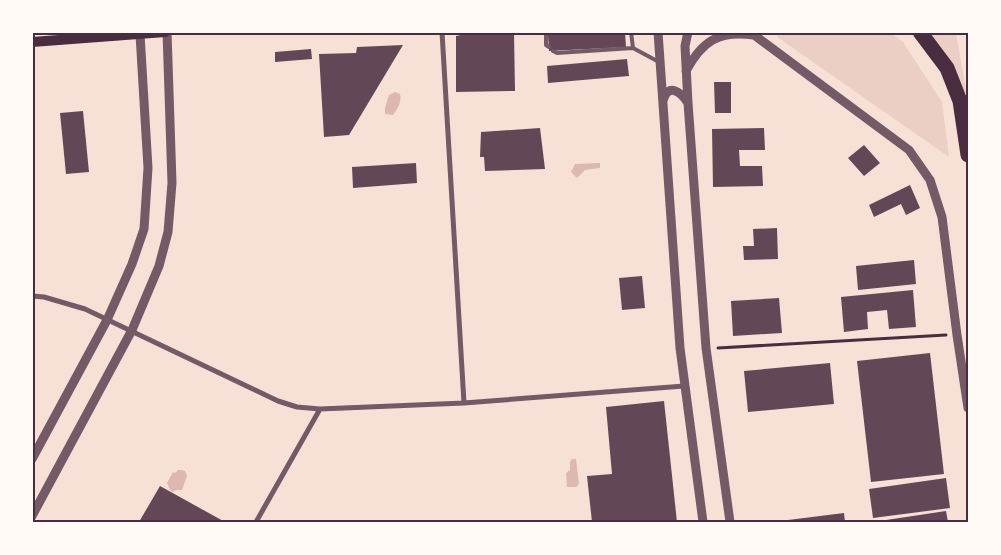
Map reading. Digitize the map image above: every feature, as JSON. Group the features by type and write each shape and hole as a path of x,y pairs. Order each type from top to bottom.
{"highway":[{"path":"920,32 947,68 957,93 968,155"}],"main road":[{"path":"32,42 166,32"}],"street":[{"path":"32,516 132,330 159,266 168,232 172,183 166,32"},
{"path":"442,32 464,404"},
{"path":"658,32 680,348 703,522"},
{"path":"688,32 685,46 686,72 706,348 730,522"},
{"path":"686,72 695,55 706,44 721,36 738,33 752,34 910,150 930,180 942,217 956,335 968,408"},
{"path":"32,459 107,320 132,264 144,229 148,168 140,34"},
{"path":"662,106 665,94 668,91 678,91 688,103"},
{"path":"32,296 44,297 85,309 278,400 297,407 320,409 464,404 684,386"},
{"path":"256,522 320,409"}],"lane":[{"path":"546,32 546,45 549,47"},
{"path":"631,32 633,48"},
{"path":"554,51 557,53 633,48 660,62"},
{"path":"32,146 34,162"}],"path":[{"path":"706,348 956,335"}],"shaded area":[{"path":"779,33 891,33 903,42 942,102 949,157 777,37"},
{"path":"917,33 956,33 967,95 923,40"},
{"path":"395,92 400,94 398,108 393,115 385,114 389,95"},
{"path":"600,163 600,168 585,170 577,178 571,172 575,164"},
{"path":"572,459 576,459 579,484 576,487 567,487 566,473 570,470"},
{"path":"178,470 185,471 187,476 182,490 173,492 167,483 173,472 175,473"}],"building":[{"path":"476,32 514,32 515,91 456,92 456,36"},
{"path":"625,32 626,47 549,51 548,35"},
{"path":"403,45 349,135 324,137 319,54 356,53 357,47"},
{"path":"311,49 312,59 275,62 275,52"},
{"path":"627,59 629,76 548,83 547,66"},
{"path":"714,82 731,82 731,113 715,113"},
{"path":"83,111 89,172 66,174 60,113"},
{"path":"540,128 545,169 485,171 484,157 480,157 481,132"},
{"path":"764,128 765,150 739,150 740,166 762,166 763,186 713,187 712,129"},
{"path":"864,145 880,163 864,176 848,158"},
{"path":"416,163 417,183 353,188 352,167"},
{"path":"910,185 920,208 906,215 901,204 874,217 869,205"},
{"path":"777,228 778,259 744,260 743,246 754,246 753,229"},
{"path":"914,260 916,284 858,290 856,266"},
{"path":"642,276 645,308 622,310 619,278"},
{"path":"913,290 916,327 889,329 887,310 867,312 868,329 844,332 841,297"},
{"path":"779,298 782,333 733,336 731,301"},
{"path":"930,353 944,474 871,482 857,361"},
{"path":"830,363 834,404 748,412 744,371"},
{"path":"664,401 677,522 592,522 587,476 612,474 606,407"},
{"path":"946,478 950,508 873,518 869,489"},
{"path":"160,486 225,522 139,522"},
{"path":"946,511 948,522 886,522 886,520"},
{"path":"844,513 845,522 780,522 780,521"}]}
